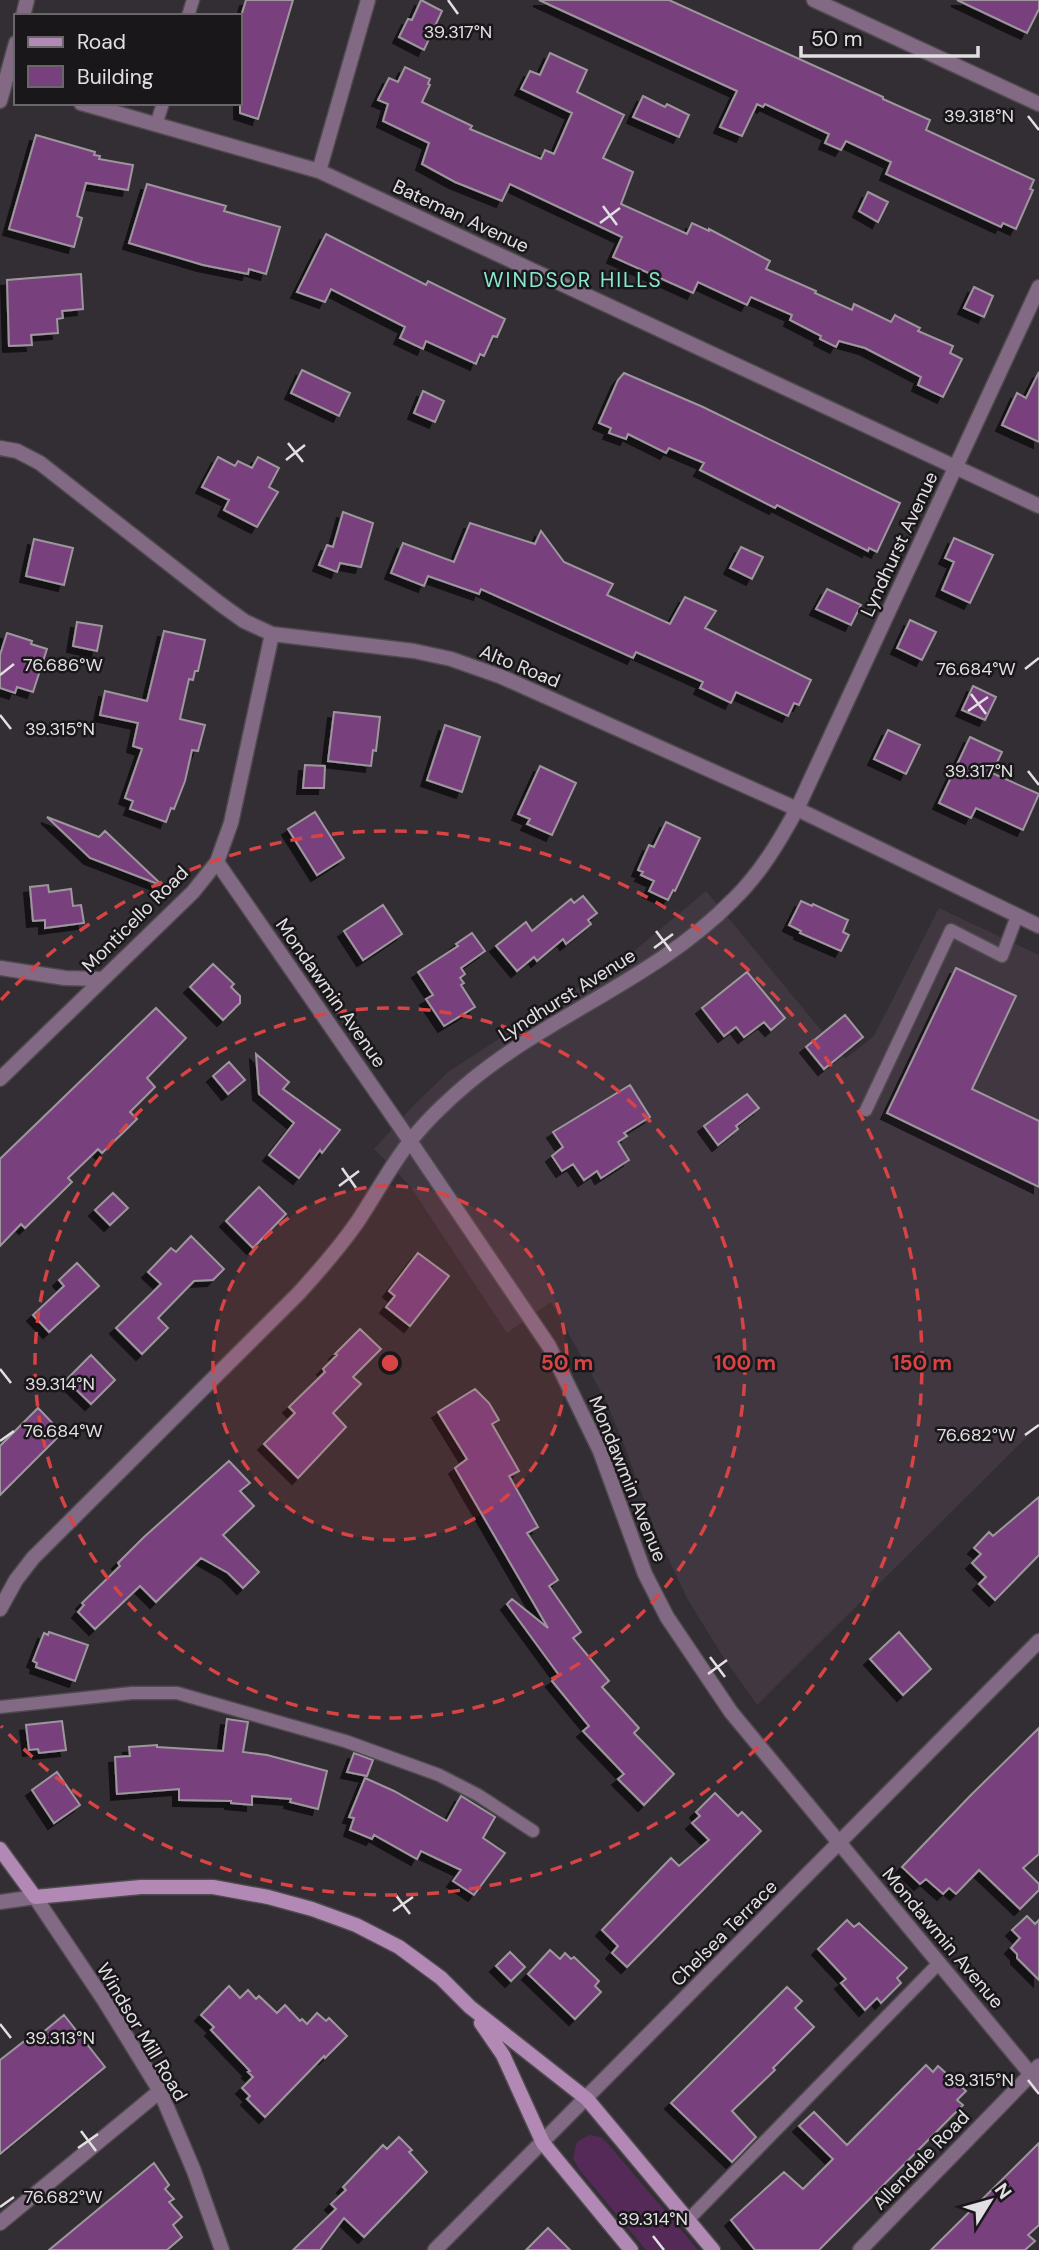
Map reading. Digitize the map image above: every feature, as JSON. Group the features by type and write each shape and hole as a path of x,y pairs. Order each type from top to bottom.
{"main road":[{"name":"Windsor Mill Road","path":"0,1849 35,1897"},
{"path":"35,1897 141,1887 213,1887 268,1897 356,1925 398,1947 441,1978 470,2007 587,2099 713,2250"},
{"path":"470,2007 503,2055 543,2143 631,2250"}],"street":[{"path":"318,171 368,0"},
{"path":"814,0 1039,104"},
{"path":"0,101 11,83 14,59"},
{"name":"Bateman Avenue","path":"88,105 318,171 1039,506"},
{"name":"Lyndhurst Avenue","path":"0,1609 16,1580 33,1558 288,1304 330,1258 410,1141 439,1109 507,1055 663,958 732,902 758,872 797,809 1039,287"},
{"name":"Alto Road","path":"0,448 17,451 40,463 219,603 244,621 272,634 414,651 451,659 502,677 797,809 1039,926"},
{"name":"Monticello Road","path":"0,1079 193,892 217,862 231,823 272,634"},
{"name":"Mondawmin Avenue","path":"217,862 549,1346 600,1451 645,1574 667,1617 731,1712 939,1963 1036,2075"},
{"path":"0,968 65,978 102,979"},
{"name":"Chelsea Terrace","path":"435,2250 1039,1641"},
{"path":"0,1902 35,1897"},
{"name":"Windsor Mill Road","path":"35,1897 104,2000 160,2091 194,2171 217,2247"},
{"name":"Allendale Road","path":"860,2250 1036,2075"},
{"path":"0,2223 160,2091"}],"lane":[{"path":"156,125 162,105"},
{"path":"866,1110 951,930 1002,956 1017,916"},
{"path":"0,1707 132,1693 177,1693 345,1741 439,1775 478,1795 533,1831"},
{"path":"688,2220 939,1963"}],"shaded area":[{"path":"706,891 845,1059 874,1036 939,908 1039,955 1039,1425 757,1705 688,1600 657,1535 605,1399 551,1302 507,1333 410,1186 374,1149 448,1072 633,952"},
{"path":"589,2135 601,2137 609,2145 698,2250 646,2250 579,2169 573,2158 577,2142"}],"building":[{"path":"246,0 293,0 258,119 240,113 242,14"},
{"path":"421,0 442,11 424,50 399,37 408,19 412,20"},
{"path":"539,0 669,0 930,120 926,130 1034,180 1030,189 1033,190 1016,229 1003,223 1001,227 886,174 891,162 846,141 841,150 825,143 829,134 765,104 763,107 757,104 742,136 720,127 737,91"},
{"path":"957,0 1039,0 1039,9 1027,33"},
{"path":"550,53 587,70 577,92 624,115 603,158 633,172 621,204 687,234 692,223 709,229 770,261 766,269 816,291 815,293 852,310 854,304 891,322 895,315 920,328 918,331 953,346 950,353 962,359 943,397 918,385 921,377 865,348 839,341 836,347 790,320 792,315 751,297 747,305 698,282 693,293 613,257 622,237 510,184 502,201 455,182 422,164 429,143 383,121 388,104 378,100 389,78 398,82 405,67 430,79 422,102 472,126 470,129 541,159 545,150 554,154 572,113 521,89 530,71 540,75"},
{"path":"643,96 689,115 679,137 633,117"},
{"path":"36,135 95,152 94,155 100,156 99,159 133,165 128,190 86,183 77,216 82,218 74,247 9,229"},
{"path":"147,184 226,206 224,211 280,227 266,274 249,269 248,274 203,265 129,243"},
{"path":"868,192 888,202 878,222 859,211"},
{"path":"326,234 426,285 428,281 505,319 497,337 493,336 484,356 480,354 476,364 426,341 423,349 400,338 405,327 331,289 325,302 297,292"},
{"path":"81,274 83,309 62,311 63,318 57,319 58,333 31,335 32,345 9,346 7,280"},
{"path":"974,287 993,296 984,317 964,308"},
{"path":"302,370 350,393 339,416 291,393"},
{"path":"1039,372 1039,442 1002,425 1017,393 1026,398"},
{"path":"624,373 703,407 900,503 877,552 869,548 868,551 777,505 775,508 700,470 704,463 669,448 666,453 628,434 626,439 609,433 611,428 599,423 618,380"},
{"path":"423,391 444,401 435,422 414,413"},
{"path":"218,457 235,466 238,461 252,468 258,457 279,468 269,487 278,492 257,527 224,510 229,500 202,487"},
{"path":"343,512 373,523 361,567 340,563 337,572 319,565 327,545 333,547"},
{"path":"470,523 535,544 541,531 564,562 613,584 607,595 670,624 685,597 716,611 705,628 811,680 799,705 794,703 788,716 736,692 731,703 700,688 703,682 636,652 633,658 481,589 479,594 428,576 424,586 391,573 403,543 454,562"},
{"path":"954,538 993,555 970,603 942,590 954,562 945,558"},
{"path":"34,539 73,548 64,585 26,576"},
{"path":"741,547 763,557 752,579 730,568"},
{"path":"827,589 861,605 851,625 816,609"},
{"path":"910,620 936,632 922,660 897,648"},
{"path":"77,622 102,626 97,651 73,646"},
{"path":"164,631 205,640 198,671 195,671 193,680 189,679 180,719 205,725 198,751 192,750 185,781 166,822 130,809 133,801 125,798 142,749 133,746 138,723 100,715 105,691 147,701"},
{"path":"7,633 47,649 33,692 17,687 15,693 0,688 0,655"},
{"path":"973,686 996,697 985,720 962,710"},
{"path":"334,712 380,717 376,751 373,750 371,766 328,761"},
{"path":"445,725 480,737 462,792 427,780"},
{"path":"888,730 920,745 906,774 874,759"},
{"path":"970,737 1002,752 992,773 1039,794 1023,830 976,808 971,818 939,803"},
{"path":"305,765 325,766 324,788 303,788"},
{"path":"540,766 576,783 552,835 527,824 530,819 518,814"},
{"path":"315,812 344,858 317,875 288,829"},
{"path":"47,817 99,837 105,831 163,886 90,858"},
{"path":"666,822 700,838 668,900 649,891 654,881 641,875 643,872 638,870 649,845 654,847"},
{"path":"48,885 49,892 71,889 73,906 81,905 84,923 45,928 45,920 33,921 30,887"},
{"path":"583,896 597,913 588,920 591,924 566,944 563,939 537,961 534,957 517,971 496,946 526,922 532,931 571,899 574,903"},
{"path":"801,901 848,920 843,932 849,935 841,951 800,933 801,931 789,925"},
{"path":"383,905 402,934 363,960 344,931"},
{"path":"472,933 485,951 461,968 465,974 460,978 464,983 461,985 475,1007 444,1026 426,999 433,995 418,972 458,946 456,944"},
{"path":"213,964 234,984 231,987 240,996 240,1003 223,1020 190,987"},
{"path":"956,968 1016,996 972,1089 1039,1121 1039,1187 887,1113"},
{"path":"747,972 785,1018 771,1030 764,1022 744,1037 736,1027 724,1036 702,1008"},
{"path":"156,1008 186,1038 147,1078 155,1087 130,1112 137,1119 102,1153 98,1149 68,1178 72,1182 25,1228 21,1224 0,1246 0,1159"},
{"path":"845,1015 863,1037 824,1069 806,1047"},
{"path":"256,1054 289,1082 283,1089 340,1130 322,1153 320,1150 299,1178 269,1155 294,1123 259,1094"},
{"path":"229,1062 245,1080 228,1094 213,1076"},
{"path":"630,1085 650,1117 624,1133 627,1136 618,1142 629,1160 601,1178 597,1171 584,1180 573,1164 562,1171 552,1156 563,1147 553,1132"},
{"path":"747,1094 759,1108 718,1145 704,1126"},
{"path":"259,1187 286,1214 253,1248 226,1221"},
{"path":"113,1193 128,1208 110,1225 95,1210"},
{"path":"191,1236 224,1269 213,1280 194,1281 158,1318 168,1328 142,1354 116,1328 161,1284 148,1272 171,1248 176,1252"},
{"path":"418,1253 449,1276 410,1326 386,1307 395,1296 389,1291"},
{"path":"77,1263 99,1286 49,1332 33,1315 64,1286 59,1280"},
{"path":"360,1329 381,1349 353,1377 361,1384 333,1413 346,1427 298,1478 264,1444 295,1413 289,1407 325,1372 323,1369 337,1355 335,1354"},
{"path":"91,1355 115,1380 91,1404 66,1380"},
{"path":"475,1389 489,1403 499,1420 492,1424 519,1471 509,1476 538,1527 527,1533 558,1580 549,1586 581,1632 573,1638 609,1681 602,1687 639,1728 634,1733 674,1774 644,1805 618,1779 624,1774 583,1731 589,1726 552,1681 559,1675 507,1604 512,1599 548,1628 455,1468 467,1459 438,1412"},
{"path":"38,1408 62,1433 0,1495 0,1446"},
{"path":"229,1461 250,1483 240,1491 254,1506 223,1535 259,1572 243,1588 228,1573 201,1558 156,1602 140,1586 95,1629 78,1612 84,1605 82,1603 120,1566 118,1563 144,1537"},
{"path":"1039,1497 1039,1555 995,1600 979,1584 986,1577 972,1563 981,1554 974,1548 989,1532 993,1536"},
{"path":"49,1632 88,1645 75,1681 36,1667 37,1663 33,1661 44,1633 48,1635"},
{"path":"899,1632 931,1669 903,1695 870,1659"},
{"path":"227,1719 248,1722 243,1752 267,1755 327,1771 318,1809 290,1802 291,1799 252,1796 252,1805 231,1801 179,1800 179,1789 117,1794 115,1757 130,1756 129,1747 157,1745 223,1751"},
{"path":"62,1721 66,1750 39,1753 38,1749 29,1750 26,1725"},
{"path":"1039,1728 1039,1854 1023,1868 1039,1884 1039,1890 1020,1909 979,1870 956,1894 949,1888 943,1894 926,1879 920,1884 902,1867"},
{"path":"354,1753 373,1760 367,1776 347,1772"},
{"path":"57,1772 80,1805 54,1823 32,1790"},
{"path":"365,1778 447,1821 461,1796 495,1817 483,1838 505,1853 474,1895 453,1881 461,1870 421,1851 417,1859 374,1835 372,1839 350,1830 354,1818 349,1817"},
{"path":"715,1793 738,1816 742,1812 761,1831 627,1967 612,1953 618,1946 602,1930 671,1858 679,1866 709,1840 692,1823 700,1816 696,1812"},
{"path":"1027,1916 1035,1924 1039,1920 1039,1980 1011,1948 1020,1938 1012,1930"},
{"path":"847,1920 854,1927 859,1923 907,1968 897,1978 901,1983 881,2003 877,1998 865,2010 841,1983 846,1979 818,1949"},
{"path":"550,1950 560,1959 565,1953 571,1959 574,1957 599,1981 595,1986 601,1992 575,2019 528,1974"},
{"path":"510,1952 525,1967 511,1981 496,1966"},
{"path":"229,1986 240,1998 248,1990 256,1999 259,1996 277,2013 285,2005 300,2021 302,2019 307,2024 317,2013 326,2021 329,2018 347,2036 265,2117 247,2099 250,2096 242,2088 253,2077 248,2072 250,2071 211,2030 214,2027 201,2015"},
{"path":"787,1987 802,2001 795,2008 814,2027 773,2068 775,2070 732,2111 756,2137 732,2162 671,2103"},
{"path":"64,2015 105,2067 0,2154 0,2060 27,2039 30,2043"},
{"path":"926,2065 933,2072 938,2066 966,2091 957,2100 963,2105 819,2250 755,2250 731,2220 784,2172 803,2189 833,2159 799,2126 814,2112 847,2145"},
{"path":"399,2137 427,2172 364,2237 344,2218 320,2250 293,2250 336,2209 331,2204 346,2190 343,2187 383,2145 387,2149"},
{"path":"1039,2143 1039,2225 1028,2235 1035,2241 1025,2250 931,2250"},
{"path":"154,2163 169,2185 165,2189 174,2199 169,2202 182,2217 173,2225 182,2237 167,2250 49,2250"},
{"path":"548,2228 570,2250 526,2250"}],"district":[{"name":"WINDSOR HILLS","path":"573,280"}]}
